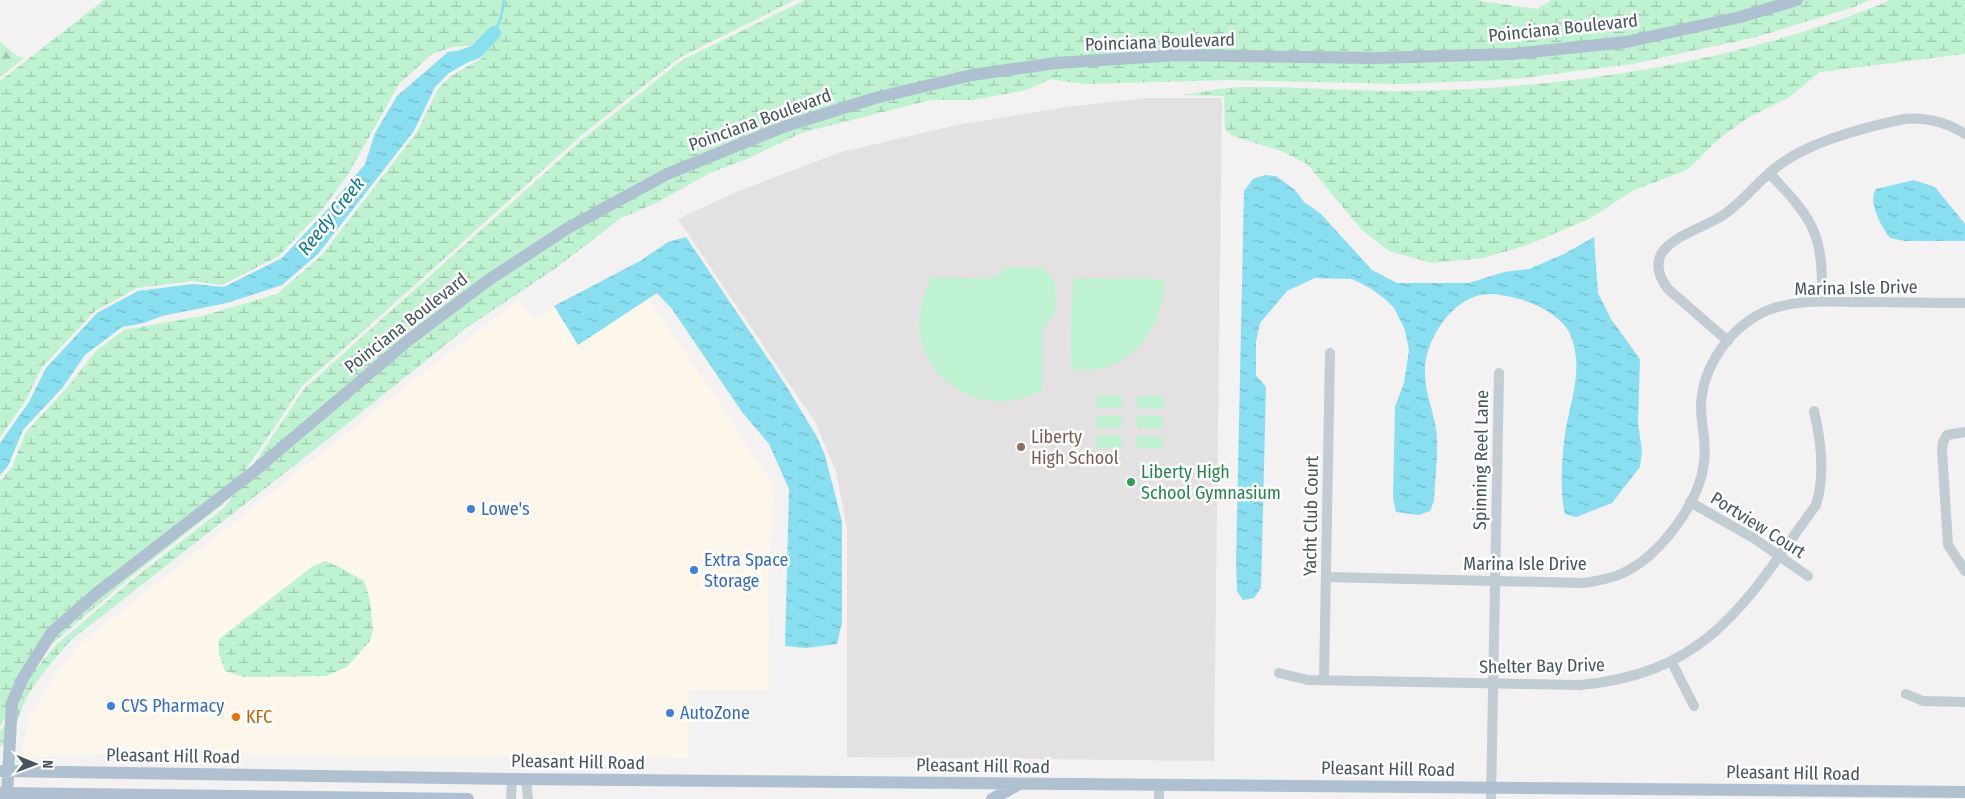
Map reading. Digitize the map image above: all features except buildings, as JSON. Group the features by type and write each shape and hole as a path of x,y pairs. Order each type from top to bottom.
{"main road":[{"name":"Poinciana Boulevard","path":"4,795 4,771 12,703 16,690 52,632 97,593 252,473 410,339 490,279 568,228 667,174 783,127 875,98 972,75 1056,63 1177,55 1374,58 1512,54 1626,42 1740,17 1796,0"},
{"path":"0,746 9,730"},
{"name":"Pleasant Hill Road","path":"4,771 512,779 1159,785 1491,793 1823,795 1965,792"},
{"path":"992,799 1023,784"},
{"path":"4,795 468,799"}],"street":[{"path":"1728,341 1668,289 1661,280 1660,259 1664,249 1671,242 1713,222 1745,198 1781,164 1815,146 1904,119 1919,118 1936,121 1965,134"},
{"path":"1770,174 1795,199 1815,230 1821,254 1822,302"},
{"name":"Marina Isle Drive","path":"1326,577 1584,583 1620,574 1638,564 1655,551 1698,488 1704,464 1702,395 1712,363 1728,341 1748,322 1765,312 1800,302 1965,303"},
{"name":"Yacht Club Court","path":"1324,680 1330,353"},
{"name":"Spinning Reel Lane","path":"1491,793 1499,373"},
{"name":"Shelter Bay Drive","path":"1279,673 1308,680 1580,684 1612,682 1651,670 1690,652 1734,615 1816,505 1819,496 1820,435 1814,411"},
{"path":"1965,432 1947,435 1942,442 1948,545 1954,558 1965,571"},
{"name":"Portview Court","path":"1690,502 1755,539 1808,576"},
{"path":"1945,564 1954,558"},
{"path":"1671,661 1694,706"},
{"path":"1906,694 1923,701 1965,702"},
{"path":"511,799 512,779"},
{"path":"526,779 528,799"},
{"path":"1159,785 1159,799"}],"shaded area":[{"name":"Liberty High School","path":"1146,98 1222,98 1214,761 847,757 847,528 836,471 815,422 678,219 736,192 841,152 957,125 1067,107"},
{"path":"648,299 719,401 772,483 774,500 768,570 769,690 689,690 689,758 123,753 21,758 28,719 61,666 79,645 441,359 519,300 534,319 554,306 578,345","holes":["229,633 326,676 244,677 225,670 219,640"]}],"green space":[{"path":"104,0 794,0 679,58 583,134 302,386 222,505 128,579 53,643 28,673 14,705 0,726 0,482 12,467 26,432 66,389 96,351 124,330 202,316 277,294 321,256 417,132 438,89 451,76 482,58 486,44 452,47 432,54 399,84 347,176 321,211 279,256 222,285 192,281 137,288 95,311 42,367 26,400 0,437 0,81"},
{"path":"805,0 1475,0 1537,9 1552,0 1870,0 1851,8 1756,37 1632,64 1514,79 1406,84 1229,80 1083,84 1051,79 1026,90 973,100 930,100 801,133 749,158 710,173 658,202 621,218 556,268 466,328 346,425 70,641 32,689 23,704 11,735 0,747 0,732 17,707 31,675 56,645 131,581 225,507 305,388 585,137 682,60"},
{"path":"1891,0 1965,0 1965,54 1820,72 1788,98 1749,117 1720,138 1687,170 1632,191 1591,218 1530,244 1483,258 1432,263 1389,251 1362,230 1307,164 1281,151 1233,136 1225,130 1224,96 1183,95 1239,87 1385,91 1466,89 1590,78 1653,68 1776,40"},
{"path":"0,42 17,56 24,58 0,77"},
{"path":"1008,267 1042,267 1055,282 1056,311 1042,330 1042,390 1018,400 995,401 980,399 954,387 933,367 921,341 919,324 923,300 931,277 991,279"},
{"path":"1076,278 1164,279 1163,294 1155,323 1138,347 1127,357 1099,369 1071,370 1072,281"},
{"path":"1096,395 1122,396 1122,408 1096,408"},
{"path":"1137,396 1164,396 1163,409 1137,408"},
{"path":"1096,416 1122,416 1122,428 1096,428"},
{"path":"1137,416 1163,416 1163,429 1137,428"},
{"path":"1096,436 1122,436 1122,448 1096,448"},
{"path":"1137,436 1163,437 1163,449 1137,448"},
{"path":"325,561 364,581 370,599 373,630 370,641 347,667 326,676 244,677 225,671 219,654 219,639 313,566"}],"water":[{"path":"481,47 479,56 449,73 435,87 414,131 318,254 282,285 227,303 162,316 144,323 122,327 85,355 63,387 23,430 8,466 0,475 0,443 29,402 46,368 97,313 138,291 192,284 224,287 282,258 324,213 365,164 375,133 397,96 448,52"},
{"path":"1265,175 1276,176 1295,190 1304,202 1320,213 1372,270 1397,283 1469,283 1504,272 1529,269 1564,254 1594,237 1598,293 1611,319 1640,359 1638,423 1642,451 1640,467 1612,503 1576,517 1565,514 1562,494 1563,456 1565,432 1576,379 1574,345 1566,327 1560,320 1536,305 1519,299 1492,294 1479,295 1466,300 1455,308 1437,331 1431,344 1427,357 1425,377 1437,437 1434,501 1430,511 1419,515 1396,512 1393,498 1395,407 1404,383 1409,350 1405,330 1394,308 1370,288 1352,279 1315,278 1287,291 1260,323 1256,342 1256,375 1266,387 1261,588 1254,598 1243,600 1237,591 1236,562 1244,191 1253,179"},
{"path":"1914,180 1935,187 1965,224 1965,241 1905,241 1890,238 1883,228 1874,207 1873,201 1876,189"},
{"path":"686,237 785,384 817,437 825,455 842,522 842,622 837,644 806,648 785,646 789,489 769,444 742,412 672,309 657,293 578,345 554,306 640,261 668,242"}],"waterway":[{"name":"Reedy Creek","path":"494,33 501,18 504,0"},
{"name":"Reedy Creek","path":"464,56 476,52 494,33"}],"place":[{"name":"Liberty High School","path":"1021,447"},
{"name":"Liberty High School Gymnasium","path":"1131,482"},
{"name":"Lowe's","path":"471,509"},
{"name":"Extra Space Storage","path":"694,570"},
{"name":"CVS Pharmacy","path":"111,706"},
{"name":"AutoZone","path":"670,713"},
{"name":"KFC","path":"236,717"}]}
